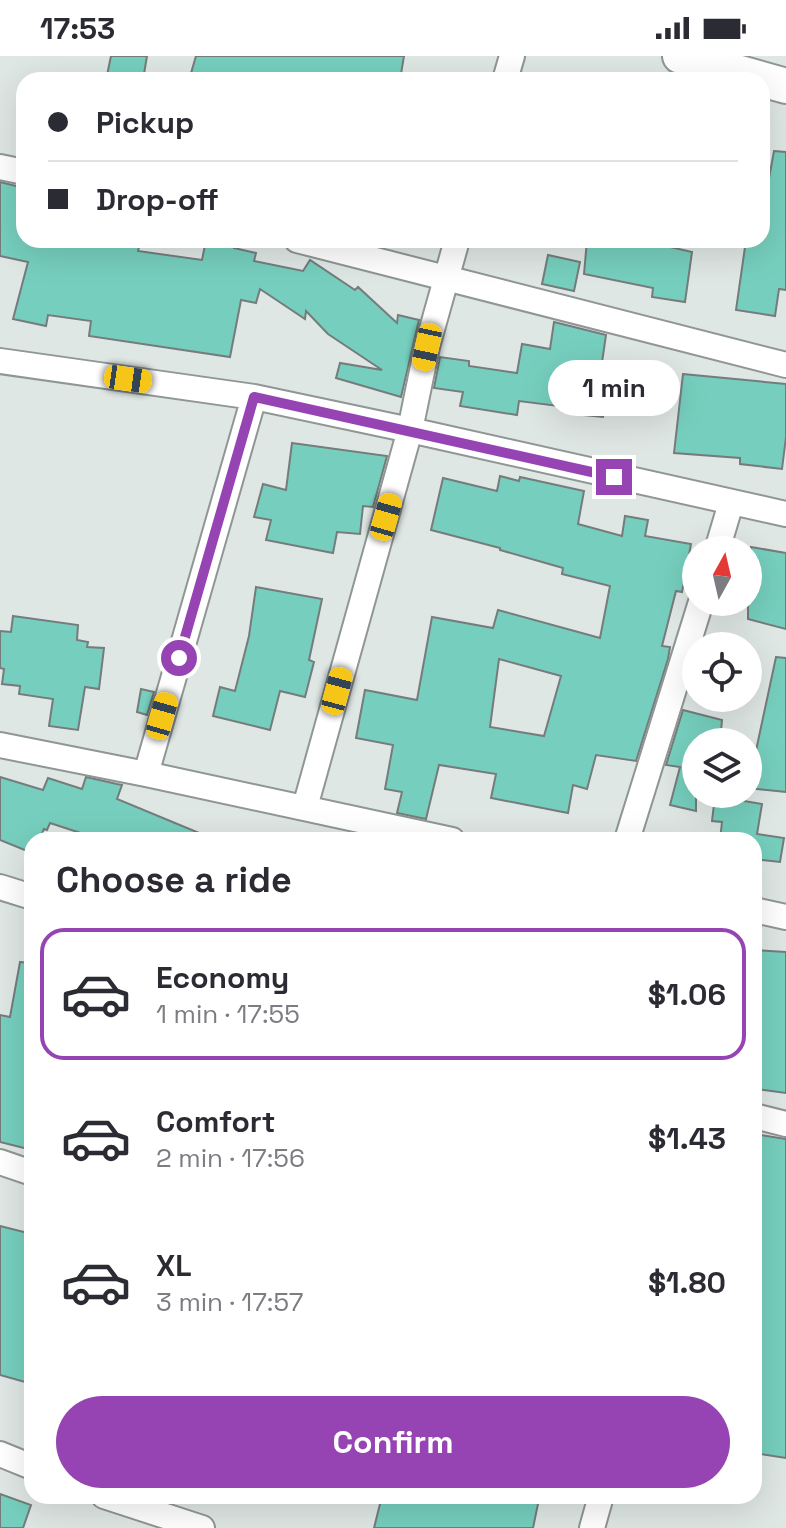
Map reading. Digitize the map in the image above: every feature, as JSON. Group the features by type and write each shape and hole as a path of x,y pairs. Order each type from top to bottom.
{"street":[{"path":"680,56 737,72"},
{"path":"329,248 786,365"},
{"path":"305,807 410,430 427,347 455,248"},
{"path":"0,361 254,397 786,514"},
{"path":"146,774 254,397"},
{"path":"721,536 731,503"},
{"path":"629,832 697,616"},
{"path":"0,745 416,832"},
{"path":"0,887 24,894"},
{"path":"762,912 786,917"},
{"path":"762,1118 786,1124"},
{"path":"0,1162 24,1170"},
{"path":"0,1454 24,1464"},
{"path":"128,1504 202,1528"},
{"path":"592,1528 599,1504"}],"building":[{"path":"111,56 147,56 144,72 108,72"},
{"path":"196,56 404,56 401,72 191,72"},
{"path":"774,151 786,152 786,290 779,289 775,316 736,310 745,248 770,248 770,173"},
{"path":"0,182 16,186 16,248 139,248 138,251 202,260 204,248 234,248 256,253 254,261 303,271 310,260 355,290 358,287 397,323 398,315 419,320 401,397 336,378 340,363 382,370 328,334 306,311 305,319 260,289 256,303 241,300 230,357 89,336 91,321 48,315 46,326 13,319 28,262 0,256"},
{"path":"586,248 675,248 692,252 685,302 652,297 653,288 584,274"},
{"path":"548,255 580,262 574,291 542,284"},
{"path":"554,322 606,335 600,376 624,378 620,413 604,412 603,417 574,414 575,408 519,401 517,415 460,406 463,392 434,388 440,357 469,361 469,366 517,373 522,344 550,349"},
{"path":"683,374 786,384 786,437 782,469 740,464 740,458 674,453"},
{"path":"292,443 387,456 373,507 363,506 360,534 337,532 333,553 266,540 271,520 254,517 263,484 286,490"},
{"path":"500,476 519,481 520,477 584,491 578,524 622,536 625,516 648,520 645,536 682,542 682,592 676,591 662,646 670,647 668,659 636,761 596,755 587,789 573,785 568,813 491,798 496,774 439,765 426,819 397,813 402,792 385,789 393,745 356,738 365,690 417,700 432,617 493,628 498,610 600,638 610,586 562,574 563,568 500,548 431,530 443,478 497,491","holes":["499,659 561,676 544,736 490,727"]},
{"path":"762,549 786,553 786,629 748,619 748,616 762,616"},
{"path":"256,587 322,599 309,660 314,662 305,697 280,691 270,730 213,716 220,687 235,691 249,636"},
{"path":"13,616 78,625 77,640 88,642 87,647 104,648 99,689 85,687 78,730 49,726 53,699 19,694 20,686 2,684 4,669 0,668 0,631 11,632"},
{"path":"776,657 786,658 786,792 762,789 761,728"},
{"path":"141,689 154,692 147,715 137,712"},
{"path":"682,712 722,720 721,728 682,728 682,808 670,805 680,767 666,765"},
{"path":"0,777 43,790 48,778 82,789 86,777 122,785 117,799 197,832 78,832 50,823 43,832 24,832 24,850 0,840"},
{"path":"714,808 761,808 757,832 721,832 722,822 712,821"},
{"path":"762,835 784,838 780,862 762,860"},
{"path":"762,950 786,952 786,1093 762,1090"},
{"path":"20,962 24,962 24,1148 0,1142 0,1015 10,1017"},
{"path":"762,1135 786,1139 786,1458 762,1454"},
{"path":"0,1226 24,1232 24,1382 0,1375"},
{"path":"0,1494 31,1505 23,1528 0,1528"},
{"path":"380,1504 538,1504 533,1528 374,1528"}],"route":[{"path":"179,658 254,397 614,477"}]}
